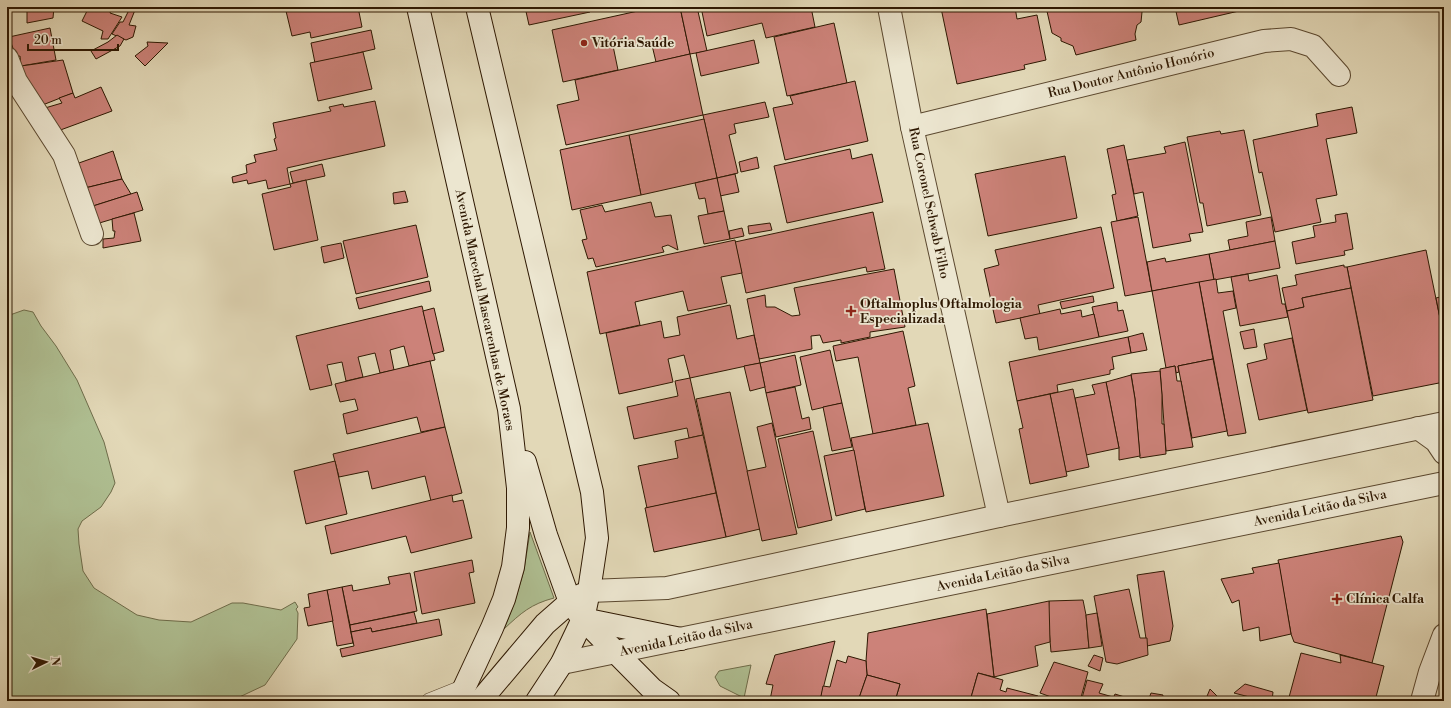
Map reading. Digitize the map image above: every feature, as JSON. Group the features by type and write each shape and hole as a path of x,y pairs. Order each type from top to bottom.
{"street":[{"name":"Avenida Marechal Mascarenhas de Moraes","path":"418,7 509,409 518,488 518,528 513,567 504,600 467,696"},
{"path":"477,7 592,492 597,538 583,619 562,663 538,701"},
{"name":"Rua Coronel Schwab Filho","path":"889,7 912,128 999,516"},
{"name":"Rua Doutor Antônio Honório","path":"912,128 1264,40 1291,39 1313,46 1339,74"},
{"path":"7,58 16,81 64,155 92,234"},
{"path":"509,409 546,535 570,602 583,619 652,690 669,701"},
{"path":"467,696 570,602 589,591 667,588 999,516 1444,423"},
{"path":"1418,428 1436,442 1444,453"},
{"name":"Avenida Leitão da Silva","path":"562,663 1444,482"},
{"path":"583,619 681,639"},
{"path":"1422,701 1430,672 1444,635"}],"lane":[{"path":"429,701 467,696"}],"green space":[{"path":"24,310 33,312 77,380 104,442 115,483 101,507 82,521 78,529 83,571 94,588 137,615 159,620 191,622 232,603 243,603 281,610 295,602 298,607 296,609 298,613 297,639 265,685 231,701 7,701 7,316"},
{"path":"530,532 554,598 533,606 504,629 515,601 524,570"},
{"path":"751,665 744,698 720,686 715,677 719,671"}],"building":[{"path":"27,7 54,7 53,18 27,23"},
{"path":"89,7 112,7 110,13 122,17 108,39 101,39 103,31 82,21"},
{"path":"292,7 358,7 362,27 311,38 310,32 292,36 286,11 293,9"},
{"path":"525,7 589,7 590,12 529,25"},
{"name":"Vitória Saúde","path":"656,7 657,11 665,9 665,7 680,7 690,54 656,62 651,41 629,46 627,38 612,41 618,70 563,82 552,30"},
{"path":"680,7 697,7 707,51 690,54"},
{"path":"701,7 811,7 815,27 766,38 762,23 707,36"},
{"path":"1015,7 1017,19 1037,15 1046,60 1024,65 1025,69 957,84 941,8"},
{"path":"1046,7 1141,7 1141,22 1137,25 1135,34 1136,40 1076,55 1073,46 1061,41 1061,38 1052,33"},
{"path":"1175,7 1256,7 1179,25"},
{"path":"130,8 135,10 129,25 136,26 133,37 126,40 112,34 120,22 123,22"},
{"path":"834,23 847,83 787,96 774,37"},
{"path":"50,28 56,60 21,66 20,56 16,57 9,37"},
{"path":"371,30 375,49 315,63 311,43"},
{"path":"117,35 124,39 120,46 96,59 91,51 108,42"},
{"path":"754,40 759,63 701,76 696,53"},
{"path":"147,42 168,43 145,66 135,56 148,46"},
{"path":"363,52 372,89 318,101 310,63"},
{"path":"690,54 703,115 566,145 557,105 579,100 575,80"},
{"path":"63,60 73,93 40,106 21,66"},
{"path":"855,81 868,141 785,160 773,108 793,104 790,96"},
{"path":"101,87 112,111 55,132 45,108 62,103 59,98 73,93 75,98"},
{"path":"375,101 385,146 287,168 290,184 268,189 266,180 248,184 247,180 233,183 232,177 247,173 246,165 256,162 254,155 277,150 274,139 276,138 273,123 331,111 329,107 343,104 344,107"},
{"path":"765,102 769,117 734,124 736,133 729,135 738,173 717,178 703,115"},
{"path":"1352,107 1357,133 1326,139 1337,195 1316,199 1321,222 1275,232 1262,172 1259,173 1253,140 1318,126 1316,114"},
{"path":"704,119 717,178 641,195 629,135"},
{"path":"1244,130 1261,215 1207,226 1203,203 1200,203 1187,137 1220,131 1221,134"},
{"path":"629,135 641,195 572,210 560,150"},
{"path":"1185,142 1203,232 1189,234 1191,241 1153,248 1143,192 1134,194 1127,160 1166,153 1164,147"},
{"path":"1124,145 1138,216 1117,221 1112,195 1116,194 1107,149"},
{"path":"850,149 852,159 872,154 883,202 787,223 774,166"},
{"path":"113,151 122,179 85,188 76,164"},
{"path":"1065,156 1077,218 988,236 975,174"},
{"path":"757,157 759,168 741,172 739,162"},
{"path":"322,164 325,176 293,183 290,172"},
{"path":"735,174 739,192 720,196 717,178"},
{"path":"717,178 724,211 708,214 705,198 699,199 695,183"},
{"path":"122,179 131,194 93,206 85,188"},
{"path":"306,180 318,240 274,250 262,194 291,187 290,184"},
{"path":"405,191 408,202 394,204 393,193"},
{"path":"137,192 143,210 96,224 93,206"},
{"path":"651,202 655,217 671,215 678,250 668,245 662,247 664,252 596,267 593,258 588,259 582,240 587,239 580,210 602,205 605,212"},
{"path":"724,211 730,239 704,244 698,216"},
{"path":"873,212 885,269 867,272 866,267 746,293 735,242"},
{"path":"134,213 141,241 103,248 103,239 114,238 115,231 113,231 112,219"},
{"path":"1347,213 1353,249 1344,251 1345,255 1296,264 1292,242 1315,237 1313,226 1336,222 1335,215"},
{"path":"1138,217 1152,291 1125,296 1111,222"},
{"path":"1271,217 1275,241 1230,250 1228,240 1248,236 1246,222"},
{"path":"770,223 772,230 749,234 748,226"},
{"path":"416,225 428,277 356,294 343,241"},
{"path":"1101,227 1114,288 1038,305 1040,314 996,323 984,269 999,265 995,250"},
{"path":"742,228 744,236 730,239 729,231"},
{"path":"735,240 742,273 721,277 727,303 688,311 683,291 635,302 640,325 600,334 587,272"},
{"path":"1275,241 1280,268 1214,280 1209,254"},
{"path":"341,243 344,258 324,263 321,247"},
{"path":"1426,250 1444,338 1444,382 1373,396 1347,267"},
{"path":"1209,254 1214,280 1152,291 1147,262 1165,258 1166,262"},
{"path":"1344,265 1344,267 1347,267 1351,288 1302,298 1304,307 1287,311 1282,288 1297,285 1295,275"},
{"name":"Oftalmoplus Oftalmologia Especializada","path":"894,269 905,327 870,332 870,337 841,343 841,340 823,343 820,335 811,336 812,349 759,359 747,299 765,295 766,307 775,307 792,316 800,315 794,288"},
{"path":"1248,274 1249,281 1277,275 1282,304 1285,304 1288,317 1240,326 1231,277"},
{"path":"1216,279 1218,293 1233,291 1236,308 1223,311 1246,433 1228,436 1199,282"},
{"path":"429,281 431,291 359,309 356,298"},
{"path":"1199,282 1213,359 1178,366 1179,372 1176,373 1175,366 1166,368 1152,291"},
{"path":"1351,288 1373,400 1308,413 1287,311 1304,307 1302,298"},
{"path":"1093,296 1094,302 1062,309 1060,302"},
{"path":"1444,296 1444,338 1436,298"},
{"path":"1117,302 1118,311 1123,310 1128,331 1099,337 1092,307"},
{"path":"730,305 737,339 754,335 760,363 690,378 684,355 668,359 673,382 619,394 606,333 661,321 664,338 680,335 677,317"},
{"path":"422,306 435,360 409,366 404,346 390,350 394,370 380,373 375,353 358,357 363,377 346,381 342,362 327,365 332,385 310,390 296,336"},
{"path":"434,308 444,351 433,354 423,311"},
{"path":"1060,309 1061,314 1081,310 1082,317 1094,314 1099,337 1039,350 1037,337 1025,339 1020,318"},
{"path":"1254,329 1257,347 1244,349 1240,332"},
{"path":"903,331 915,386 908,388 916,425 873,434 858,357 836,361 833,346"},
{"path":"1143,333 1147,350 1131,353 1128,337"},
{"path":"1128,337 1131,353 1112,357 1114,369 1110,370 1110,374 1057,385 1058,392 1017,401 1009,362"},
{"path":"1292,338 1307,410 1259,420 1247,364 1267,359 1264,344"},
{"path":"830,350 842,403 812,410 800,357"},
{"path":"795,355 801,385 766,393 760,363"},
{"path":"1213,359 1227,431 1192,438 1178,366"},
{"path":"430,361 445,427 421,432 417,417 347,434 343,414 358,410 355,399 340,402 335,384"},
{"path":"760,363 765,387 750,391 744,366"},
{"path":"1175,366 1177,381 1181,381 1193,447 1166,451 1160,369"},
{"path":"1160,371 1162,424 1164,424 1166,454 1140,458 1135,399 1131,374"},
{"path":"1131,375 1135,399 1140,456 1119,460 1119,448 1106,382"},
{"path":"690,378 703,435 689,438 687,428 634,439 627,407 678,396 675,381"},
{"path":"1106,382 1119,448 1086,455 1075,398 1095,394 1092,385"},
{"path":"795,387 802,419 809,417 811,429 776,437 766,393"},
{"path":"1073,389 1089,467 1066,472 1050,394"},
{"path":"730,392 760,529 726,537 696,399"},
{"path":"1050,394 1067,476 1030,484 1019,429 1023,428 1017,401"},
{"path":"842,403 852,447 832,451 823,407"},
{"path":"772,423 797,534 762,541 747,471 766,467 757,427"},
{"path":"928,423 944,496 866,512 851,438"},
{"path":"445,427 462,493 431,501 425,476 372,489 368,471 339,477 333,454"},
{"path":"813,431 832,520 798,528 778,439"},
{"path":"703,435 716,493 647,508 638,466 678,458 675,441"},
{"path":"854,450 865,509 836,516 824,456"},
{"path":"335,461 347,514 306,524 294,471"},
{"path":"716,493 726,537 654,552 645,508"},
{"path":"452,495 453,502 463,500 472,538 411,553 406,536 331,554 325,526"},
{"name":"Clínica Calfa","path":"1401,536 1403,542 1372,663 1294,642 1291,634 1278,560"},
{"path":"472,560 474,572 469,573 475,603 422,614 414,572"},
{"path":"1279,563 1291,634 1260,641 1259,627 1243,631 1239,600 1232,603 1221,579 1254,573 1252,568"},
{"path":"1164,571 1173,626 1170,641 1147,646 1137,575"},
{"path":"410,573 417,611 350,625 342,587 352,585 353,591 390,584 388,577"},
{"path":"342,587 353,643 337,646 327,590"},
{"path":"1129,589 1140,638 1147,638 1148,655 1117,664 1106,662 1094,596"},
{"path":"327,590 333,621 308,626 304,608 310,607 308,594"},
{"path":"1083,600 1089,648 1051,652 1048,617 1049,601"},
{"path":"1049,601 1050,642 1035,646 1038,666 994,677 987,614"},
{"path":"986,609 994,677 978,673 970,701 895,701 900,684 867,675 866,661 868,633"},
{"path":"414,612 417,623 372,632 371,628 351,632 350,625"},
{"path":"1097,613 1102,646 1089,648 1086,615"},
{"path":"439,619 442,635 342,657 340,649 354,646 351,632 371,628 372,632"},
{"path":"835,641 820,701 770,700 773,685 766,684 775,655"},
{"path":"1301,653 1341,663 1340,655 1384,666 1375,701 1288,701"},
{"path":"1094,655 1103,658 1100,671 1088,666"},
{"path":"848,656 866,661 867,675 858,701 820,701 823,686 830,687 837,660 846,663"},
{"path":"1054,662 1088,672 1080,701 1053,701 1054,698 1040,693"},
{"path":"978,673 1003,680 1000,690 1006,692 1007,688 1038,696 1036,701 970,701"},
{"path":"867,675 900,684 895,701 858,701"},
{"path":"1087,680 1103,684 1099,693 1113,697 1112,701 1089,701 1082,698"},
{"path":"1245,684 1273,692 1272,701 1265,701 1234,693"},
{"path":"1210,689 1222,701 1205,701"},
{"path":"1151,693 1163,695 1162,701 1148,701"},
{"path":"1115,694 1137,701 1112,701"}],"place":[{"name":"Vitória Saúde","path":"584,43"},
{"name":"Oftalmoplus Oftalmologia Especializada","path":"851,311"},
{"name":"Clínica Calfa","path":"1337,599"}]}
